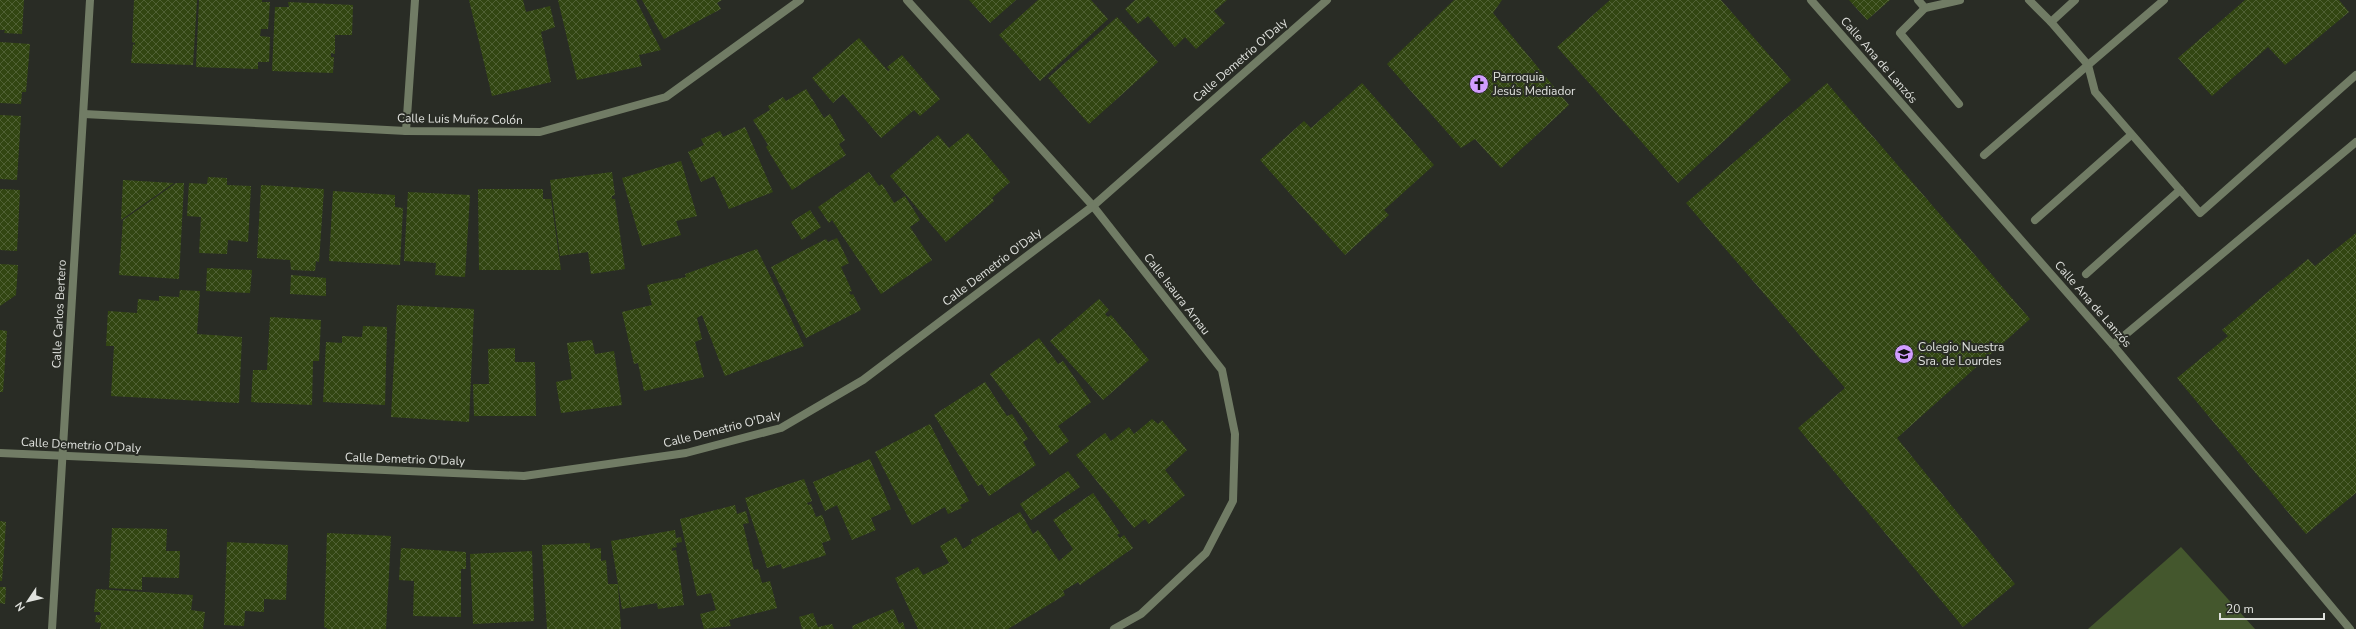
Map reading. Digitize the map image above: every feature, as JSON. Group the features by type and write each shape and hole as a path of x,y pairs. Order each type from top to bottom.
{"street":[{"name":"Calle Carlos Bertero","path":"52,629 90,0"},
{"path":"406,131 415,0"},
{"name":"Calle Luis Muñoz Colón","path":"84,114 406,131 540,132 666,97 800,0"},
{"name":"Calle Isaura Arnau","path":"907,0 1093,206 1222,370 1235,434 1233,502 1206,553 1141,614 1114,629"},
{"name":"Calle Demetrio O'Daly","path":"0,453 62,457 524,476 686,453 781,428 863,380 1093,206 1327,0"},
{"name":"Calle Ana de Lanzós","path":"1811,0 2113,345 2350,629"},
{"path":"1918,0 1924,8"},
{"path":"1959,104 1900,33 1924,8 1960,0"},
{"path":"2029,0 2051,22 2088,65 2095,92 2200,213 2356,74"},
{"path":"2051,22 2075,0"},
{"path":"1984,155 2164,0"},
{"path":"2035,220 2131,135"},
{"path":"2113,345 2356,142"},
{"path":"2086,274 2180,190"}],"green space":[{"path":"2181,547 2255,629 2088,629"}],"building":[{"path":"0,0 24,0 22,34 4,33 5,30 0,30"},
{"path":"134,0 197,0 193,65 131,63 133,44 135,45 135,43 132,42"},
{"path":"199,0 262,0 262,2 270,2 268,29 261,29 260,36 270,37 269,62 258,62 258,69 196,67"},
{"path":"469,0 523,0 526,12 550,6 555,27 541,32 551,82 492,96"},
{"path":"558,0 636,0 661,50 639,55 642,66 577,80"},
{"path":"642,0 722,0 717,3 721,9 664,39"},
{"path":"969,0 1016,0 990,23"},
{"path":"1038,0 1091,0 1108,19 1040,81 999,35"},
{"path":"1135,0 1227,0 1214,11 1225,23 1196,49 1185,37 1175,47 1148,16 1138,24 1125,9"},
{"name":"Parroquia Jesús Mediador","path":"1454,0 1502,0 1493,13 1569,105 1501,168 1475,139 1461,148 1387,64"},
{"path":"1610,0 1721,0 1791,80 1678,183 1557,47"},
{"path":"1849,0 1890,0 1867,20"},
{"path":"2245,0 2339,0 2349,12 2285,65 2268,47 2212,96 2178,58"},
{"path":"288,2 353,5 352,35 335,35 335,54 331,53 331,57 334,57 333,73 272,71 275,7 289,7"},
{"path":"1117,17 1158,62 1089,124 1048,78"},
{"path":"859,38 888,71 890,70 887,67 902,55 940,99 920,116 914,110 881,138 843,94 833,103 812,78"},
{"path":"0,42 30,44 26,92 22,92 21,104 0,103"},
{"path":"1362,83 1434,165 1384,210 1389,215 1345,255 1260,160 1304,121 1311,128"},
{"name":"Colegio Nuestra Sra. de Lourdes","path":"1827,83 2030,319 1897,438 2015,584 1963,627 1798,428 1845,388 1686,203"},
{"path":"806,89 824,118 830,114 845,140 839,144 846,155 792,190 766,147 768,145 753,120 770,110 768,106 783,97 786,101"},
{"path":"0,115 21,116 17,180 0,179"},
{"path":"745,127 773,192 729,209 714,176 701,182 688,152 704,145 701,139 720,131 723,137"},
{"path":"968,133 1010,182 992,198 994,201 946,242 890,176 938,135 949,148"},
{"path":"681,161 697,216 676,221 681,235 642,246 622,178"},
{"path":"612,172 615,195 612,196 612,199 615,199 625,269 591,274 588,252 560,256 550,180"},
{"path":"869,172 879,186 882,184 894,203 905,196 920,220 910,227 932,260 881,294 832,220 829,223 818,207"},
{"path":"208,177 227,178 227,185 251,186 248,242 228,240 227,254 199,253 201,217 187,216 189,183 207,184"},
{"path":"123,180 174,183 121,220"},
{"path":"176,183 184,183 179,279 119,275 123,220"},
{"path":"261,185 324,189 319,262 316,261 315,271 291,270 290,260 257,258"},
{"path":"0,189 20,190 17,251 0,250"},
{"path":"478,189 543,189 543,199 551,199 561,270 479,270"},
{"path":"333,191 395,195 395,207 403,208 400,265 329,261"},
{"path":"408,192 470,195 465,277 435,275 436,263 404,261"},
{"path":"810,210 821,227 802,240 791,222"},
{"path":"2356,233 2356,493 2306,534 2177,378 2228,336 2222,330 2308,259 2315,266"},
{"path":"837,238 849,263 841,267 852,291 849,292 851,295 853,294 861,310 806,338 771,267 826,239 828,242"},
{"path":"757,249 804,346 725,376 702,315 697,318 702,339 695,342 704,377 644,391 638,363 634,364 622,312 652,305 647,285 686,277 685,274"},
{"path":"0,264 18,265 16,295 0,306"},
{"path":"207,268 252,270 250,293 206,291"},
{"path":"291,275 326,278 326,296 290,294"},
{"path":"180,290 200,291 197,334 242,337 239,403 111,396 114,346 106,346 108,311 137,313 138,299 159,301 159,296 179,297"},
{"path":"1099,299 1109,310 1105,314 1108,317 1111,315 1149,360 1103,400 1050,341"},
{"path":"397,305 474,309 469,422 391,417"},
{"path":"270,317 321,320 319,361 313,361 312,405 251,402 253,370 267,370"},
{"path":"363,326 387,327 385,405 323,402 326,342 342,343 342,336 362,337"},
{"path":"0,330 7,331 3,392 0,392"},
{"path":"1039,338 1058,364 1063,361 1091,402 1058,426 1069,441 1050,455 990,374"},
{"path":"592,340 595,354 614,351 622,405 561,413 556,382 572,379 567,343"},
{"path":"515,348 515,362 535,362 536,416 474,416 473,384 489,384 488,349"},
{"path":"985,382 1007,416 1012,414 1028,439 1023,442 1036,465 989,496 982,484 978,486 934,415"},
{"path":"1152,419 1158,424 1162,420 1187,450 1165,470 1185,495 1149,524 1145,519 1134,528 1076,455 1105,433 1111,441 1129,427 1134,434"},
{"path":"930,424 969,501 960,505 962,508 948,514 945,507 912,525 875,452"},
{"path":"870,459 891,509 871,518 876,530 852,540 837,505 825,511 813,482"},
{"path":"1068,471 1080,487 1031,520 1020,504"},
{"path":"804,479 812,501 807,503 808,505 811,504 816,517 822,515 831,540 822,543 826,555 782,569 781,564 767,568 745,498"},
{"path":"1093,493 1120,533 1117,535 1120,538 1124,535 1133,548 1080,585 1078,582 1063,591 1065,595 1008,629 918,629 895,578 918,567 923,575 949,563 940,546 956,537 963,549 972,543 971,540 1020,512 1033,534 1038,530 1059,561 1073,549 1053,520"},
{"path":"735,505 737,514 746,511 749,523 743,524 754,570 758,569 762,583 770,581 777,608 729,620 731,626 704,629 700,614 716,610 711,593 697,596 680,519"},
{"path":"0,521 6,522 2,581 0,581"},
{"path":"112,528 167,529 166,551 180,551 179,578 142,577 142,590 109,588"},
{"path":"675,530 676,538 681,537 682,542 676,543 677,547 672,548 672,551 676,550 684,605 658,609 657,603 622,609 611,541"},
{"path":"327,533 391,536 386,629 328,629 324,627"},
{"path":"227,542 288,545 286,600 264,599 264,612 245,611 244,626 224,625"},
{"path":"590,543 590,549 601,548 601,561 606,560 608,584 618,584 621,629 547,629 542,545"},
{"path":"401,548 466,552 466,569 461,569 461,617 413,616 414,581 399,580"},
{"path":"532,551 534,621 473,624 470,554"},
{"path":"0,587 6,587 5,604 0,603"},
{"path":"96,589 193,595 191,610 205,612 203,629 100,629 101,623 95,622 96,615 100,615 100,612 94,612"},
{"path":"893,609 899,624 903,622 905,629 853,629 852,626"},
{"path":"813,613 818,627 832,624 834,629 802,629 799,617"}],"place":[{"name":"Parroquia Jesús Mediador","path":"1479,84"},
{"name":"Colegio Nuestra Sra. de Lourdes","path":"1904,354"}]}
